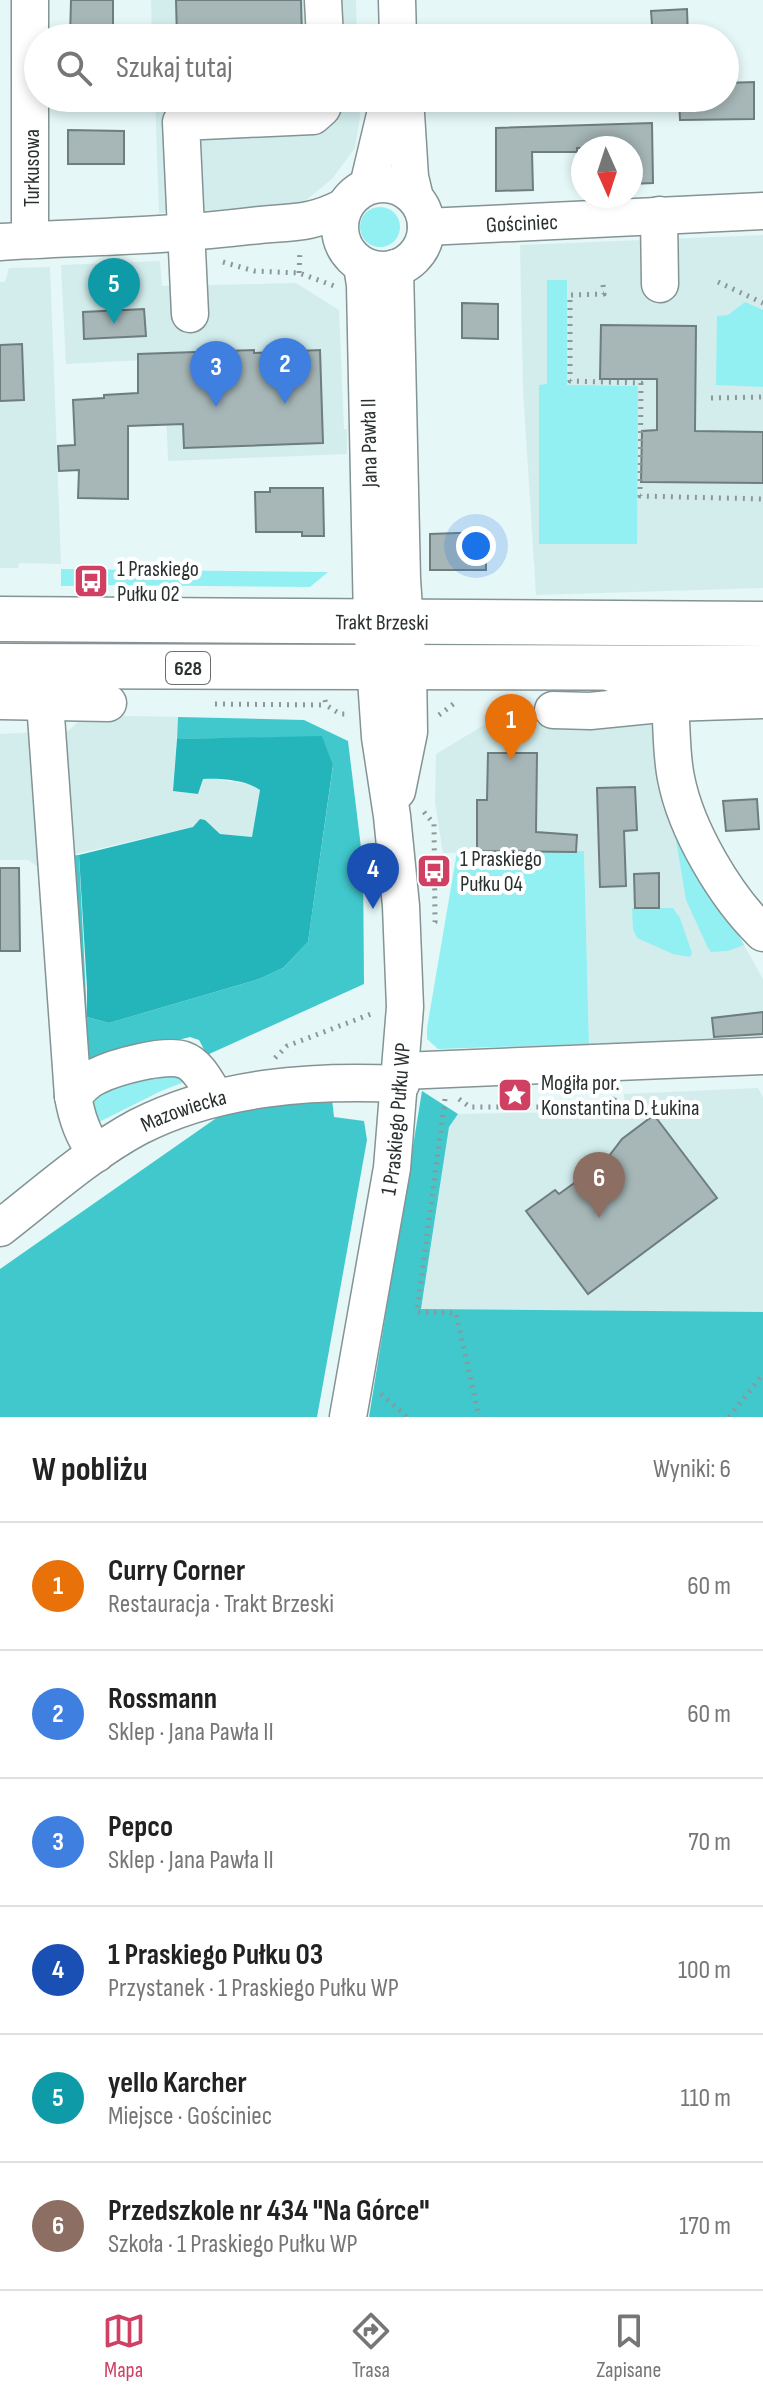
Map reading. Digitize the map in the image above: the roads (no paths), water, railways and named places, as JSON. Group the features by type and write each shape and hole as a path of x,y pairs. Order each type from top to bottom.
{"main road":[{"name":"Trakt Brzeski","path":"0,619 763,624"},
{"name":"628","path":"0,666 763,668"}],"street":[{"name":"Turkusowa","path":"26,24 30,0"},
{"path":"323,0 324,24"},
{"path":"397,0 398,24"},
{"name":"Turkusowa","path":"15,241 16,82 24,35"},
{"path":"190,314 181,122 313,116 318,112"},
{"path":"369,263 340,234 340,221 356,196 384,112"},
{"path":"187,233 257,246 325,248 369,263 415,255 423,242 420,213 410,177 406,112"},
{"path":"15,241 187,233 302,222 322,218 356,196 385,184 402,188 420,213"},
{"name":"Gościniec","path":"420,213 659,215 763,211"},
{"path":"659,215 660,284"},
{"name":"Jana Pawła II","path":"369,263 365,285 392,668"},
{"name":"1 Praskiego Pułku WP","path":"348,1417 387,1198 401,1078 404,954 392,816 380,737 392,668"},
{"path":"601,668 655,692 670,703 676,776 685,812 735,901 763,933"},
{"path":"553,710 590,711 670,703 763,700"},
{"path":"0,701 108,703"},
{"path":"45,702 73,1096 84,1137 96,1154"},
{"name":"Mazowiecka","path":"0,1228 96,1154 138,1128 216,1098 295,1086 763,1056"},
{"path":"73,1096 99,1075 170,1058 195,1066 216,1098"}],"place":[{"name":"yello Karcher","path":"114,324"},
{"name":"Rossmann","path":"285,404"},
{"name":"Pepco","path":"216,407"},
{"name":"1 Praskiego Pułku 02","path":"91,581"},
{"name":"Curry Corner","path":"511,760"},
{"name":"1 Praskiego Pułku 04","path":"434,871"},
{"name":"1 Praskiego Pułku 03","path":"373,909"},
{"name":"Mogiła por. Konstantina D. Łukina","path":"515,1095"},
{"name":"Przedszkole nr 434 \"Na Górce\"","path":"599,1218"}]}
